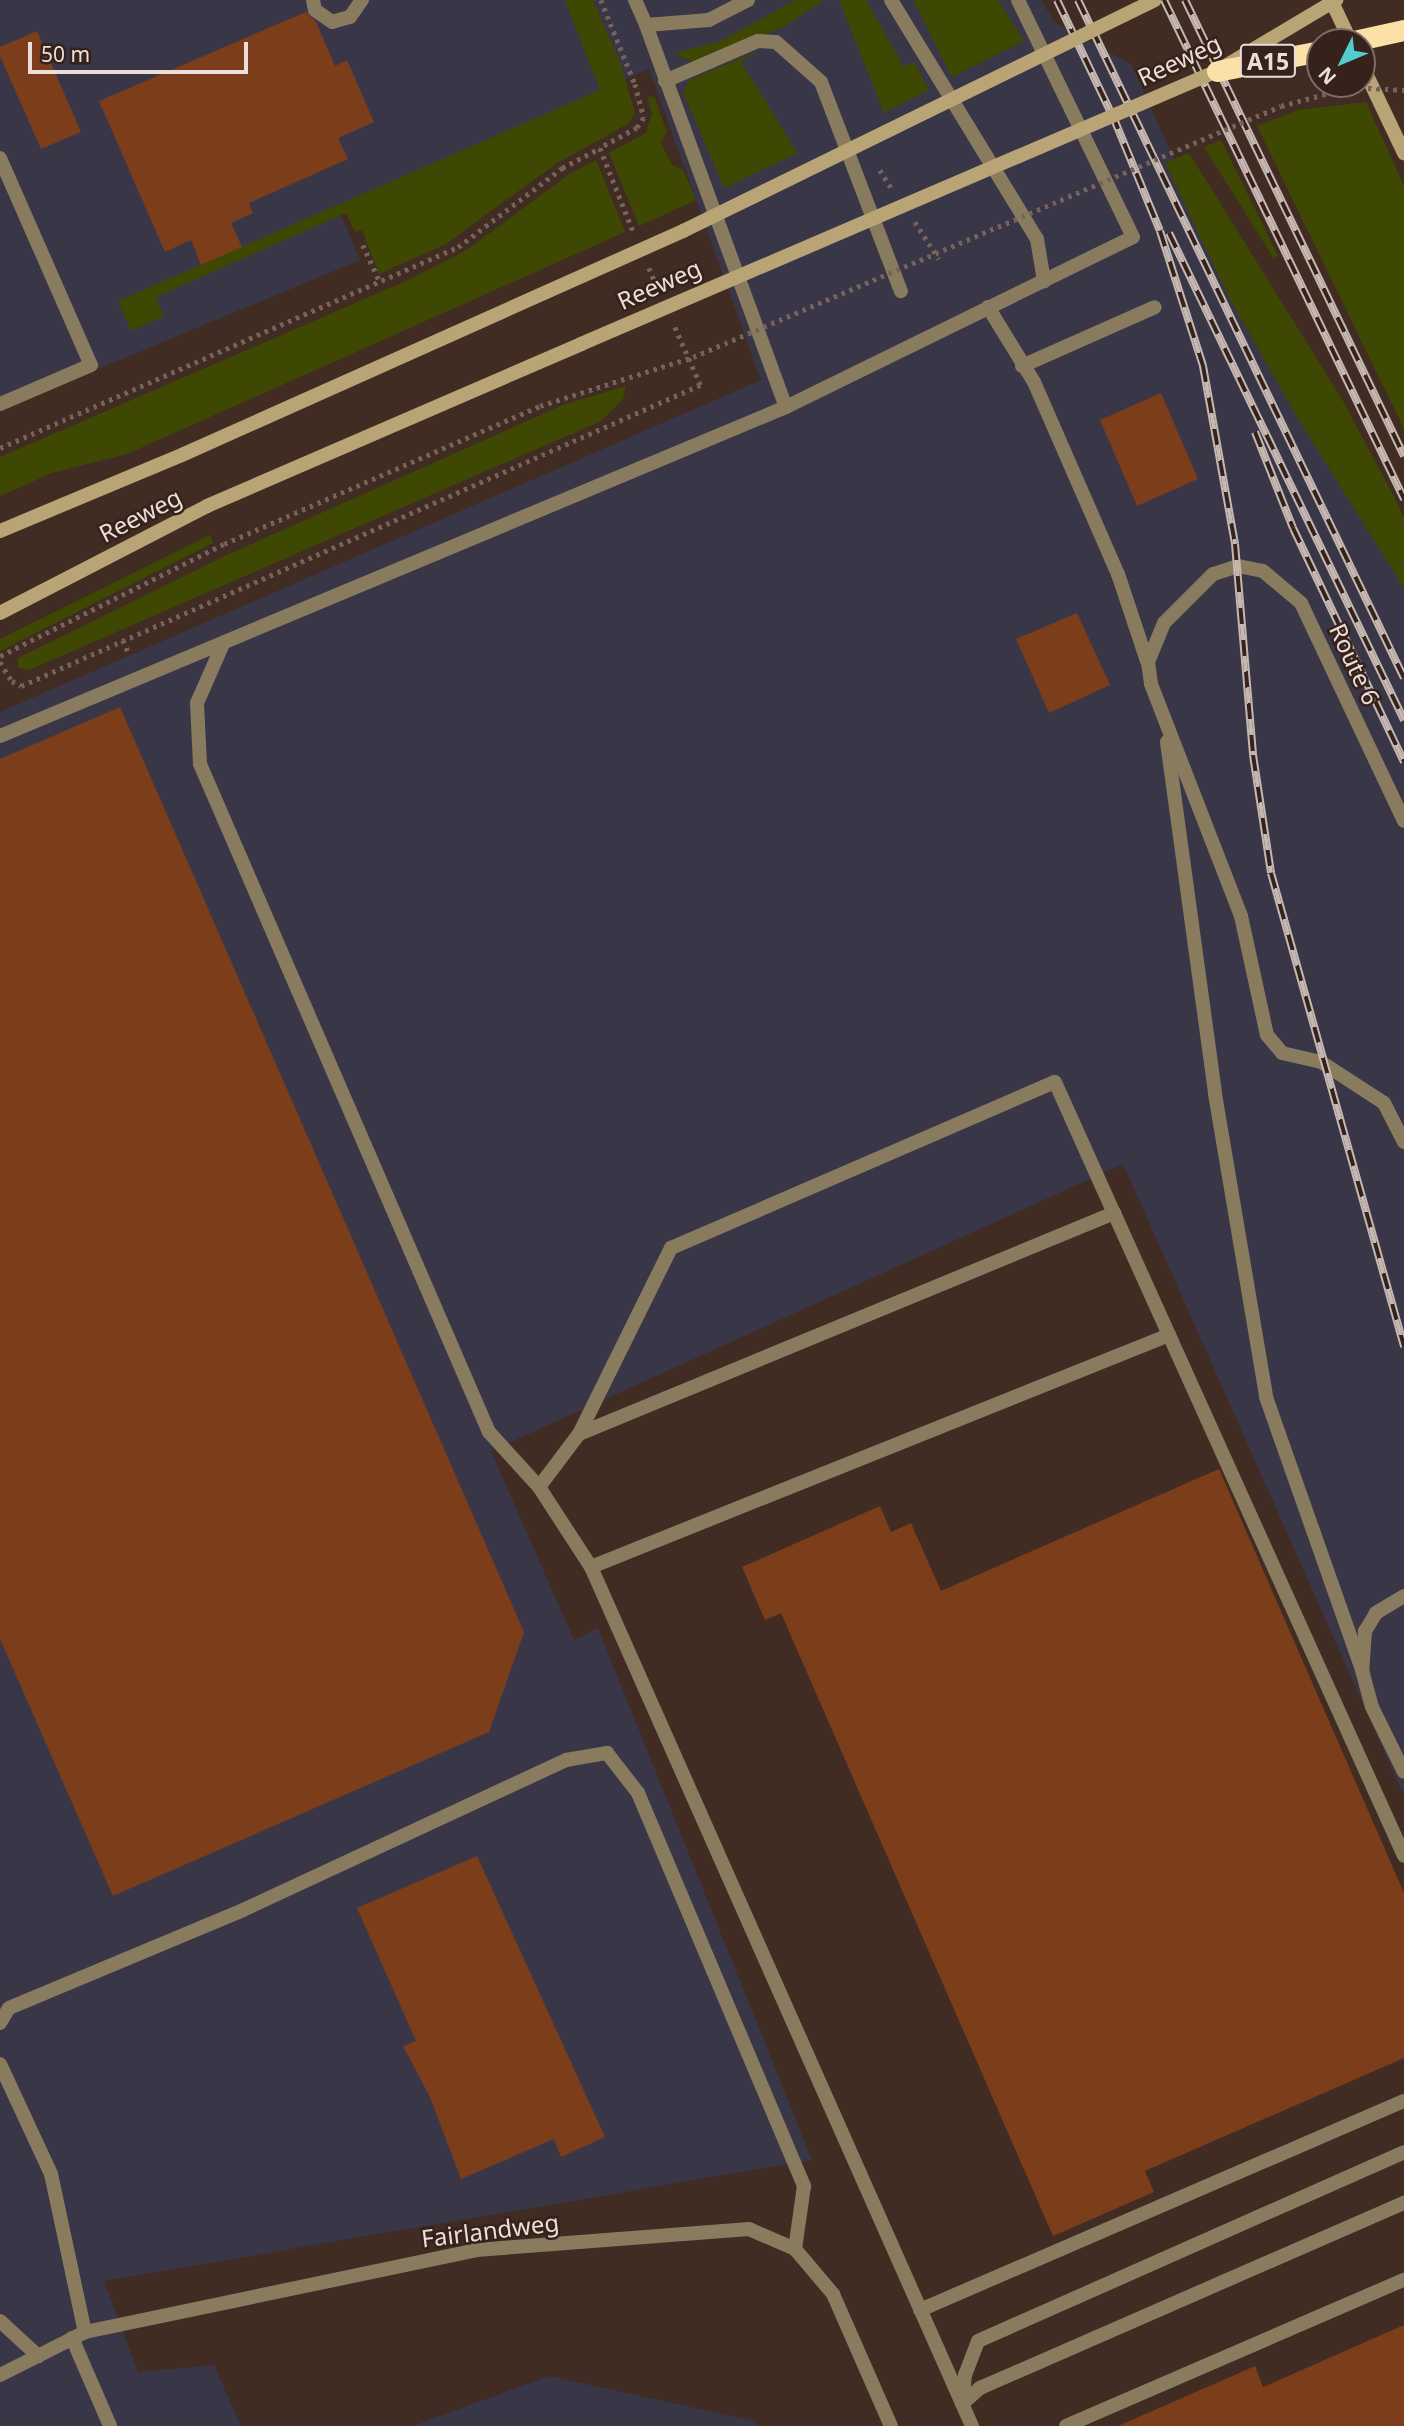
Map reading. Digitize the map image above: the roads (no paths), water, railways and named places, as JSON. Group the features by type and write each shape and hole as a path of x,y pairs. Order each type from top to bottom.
{"highway":[{"path":"1376,36 1404,30"},
{"name":"A15","path":"1217,71 1306,54"}],"main road":[{"name":"Reeweg","path":"0,531 184,454 683,232 1155,0"},
{"name":"Reeweg","path":"0,612 207,506 1217,71 1334,0"},
{"path":"1334,0 1345,28"},
{"path":"1376,94 1404,153"}],"street":[{"path":"313,0 315,10 332,22 350,17 362,0"},
{"path":"635,0 786,407"},
{"path":"646,25 709,20 748,0"},
{"path":"891,0 1037,239 1044,281"},
{"path":"0,736 786,407 1133,237 1018,0"},
{"path":"665,81 758,41 776,41 821,82 901,291"},
{"path":"0,158 91,365 0,404"},
{"path":"988,307 1022,366 1118,573 1164,716 1241,916 1272,1045 1282,1053 1331,1067 1384,1103 1404,1142"},
{"path":"1022,366 1155,307"},
{"name":"Route 6","path":"1148,662 1164,623 1223,569 1262,571 1301,603 1404,821"},
{"path":"223,644 197,703 200,765 489,1432 539,1488 591,1567 972,2426"},
{"path":"1164,716 1215,1094 1266,1397 1362,1670 1372,1707 1404,1772"},
{"path":"539,1488 579,1434 671,1248 1055,1082 1404,1856"},
{"path":"579,1434 1114,1213"},
{"path":"591,1567 1169,1335"},
{"path":"1362,1670 1365,1631 1376,1613 1404,1596"},
{"path":"0,2023 9,2008 243,1910 566,1760 607,1753 638,1793 804,2186 795,2249"},
{"path":"0,2064 51,2174 79,2335 110,2426"},
{"path":"920,2309 1404,2101"},
{"path":"962,2404 965,2375 978,2341 1404,2152"},
{"path":"962,2404 980,2388 1404,2203"},
{"name":"Fairlandweg","path":"0,2375 79,2335 476,2250 749,2229 795,2249 833,2294 891,2426"},
{"path":"1074,2425 1404,2280"},
{"path":"0,2321 38,2356"}],"railway":[{"path":"1057,0 1116,123"},
{"path":"1078,0 1404,678"},
{"path":"1164,0 1404,499"},
{"path":"1185,0 1404,456"},
{"path":"1112,114 1160,231 1203,366 1235,544 1253,755 1271,873 1404,1347"},
{"path":"1169,233 1404,720"},
{"path":"1255,432 1293,528 1404,762"}]}
